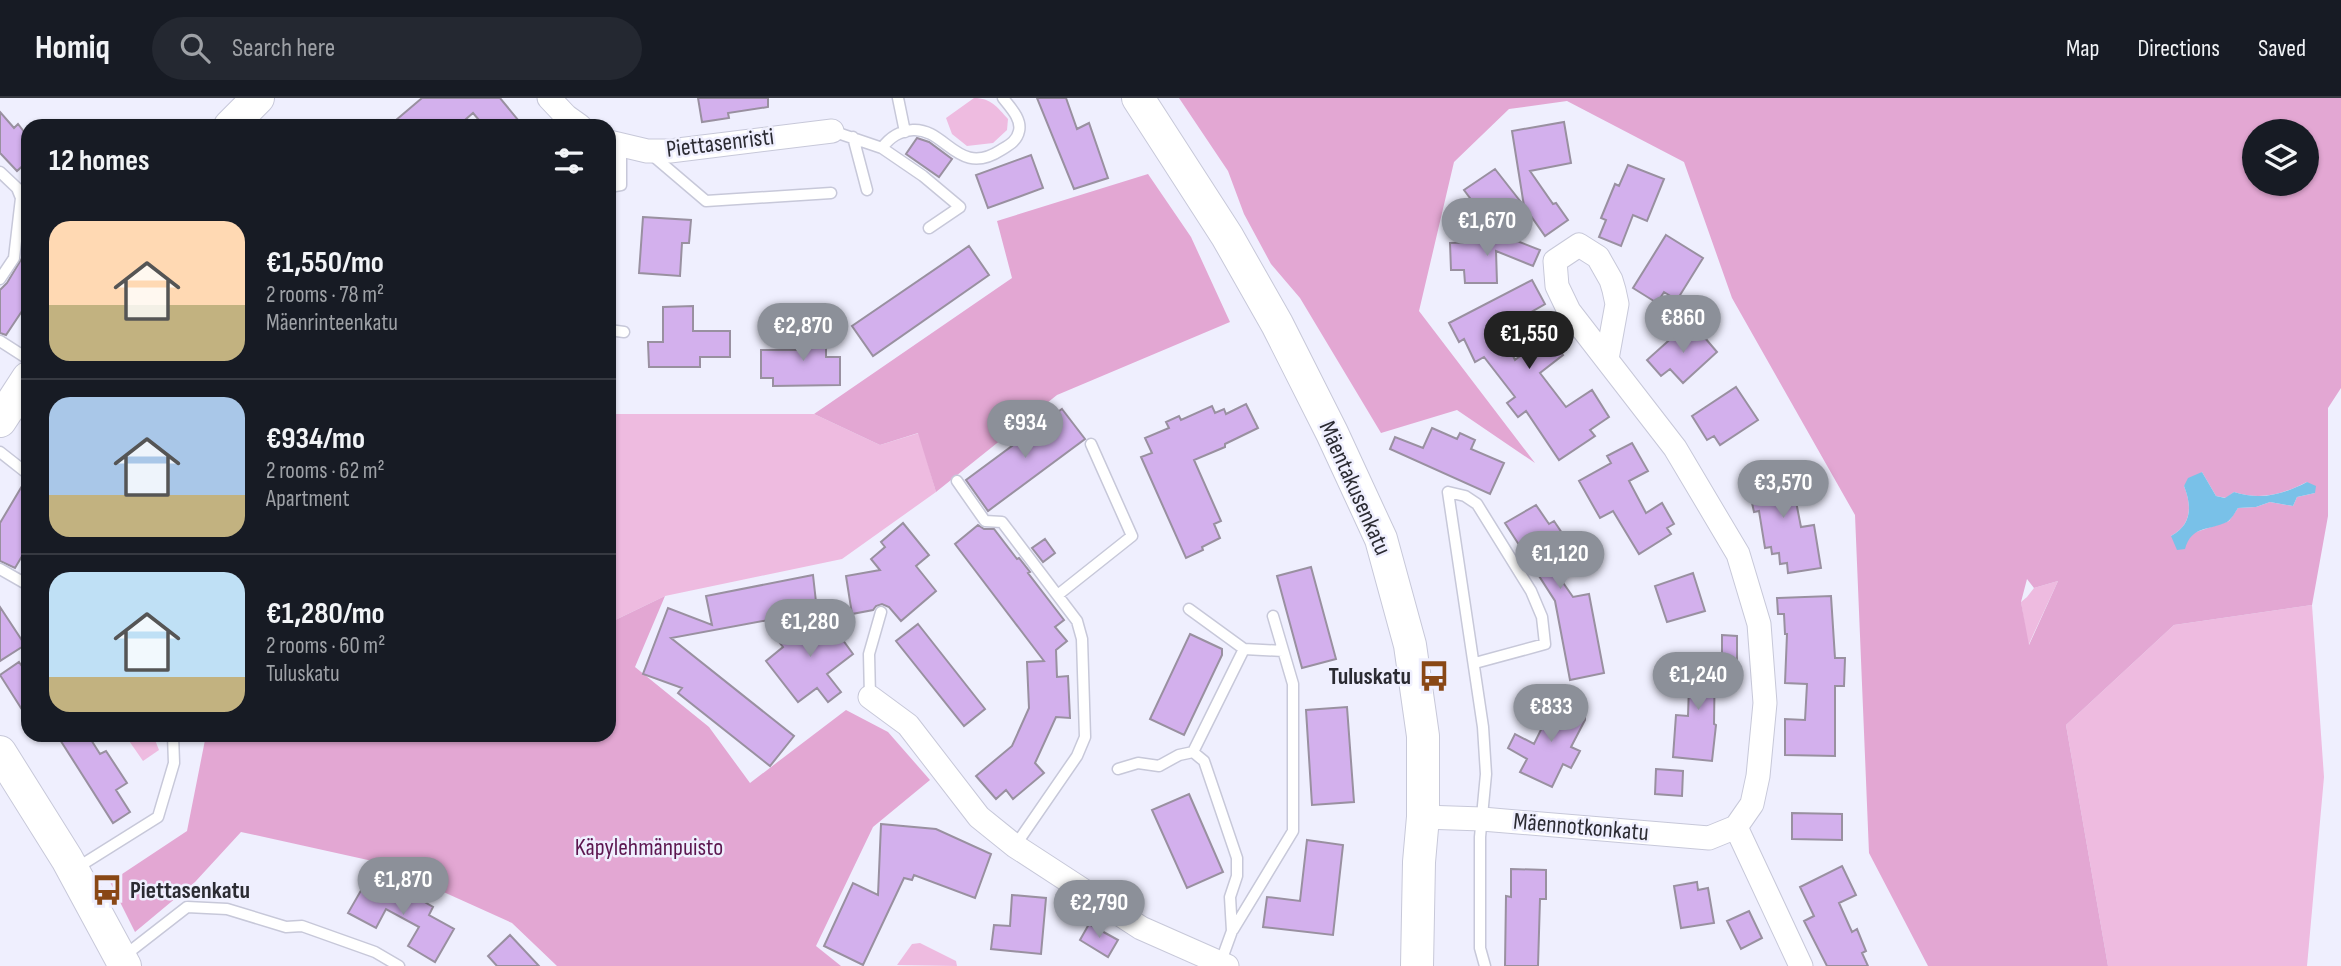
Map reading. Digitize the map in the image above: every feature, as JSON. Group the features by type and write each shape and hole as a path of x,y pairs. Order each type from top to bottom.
{"main road":[{"path":"237,119 258,98"},
{"name":"Mäentakusenkatu","path":"1138,98 1227,236 1277,324 1381,539 1410,645 1423,736 1423,817 1419,862 1417,966"},
{"path":"0,421 21,389"},
{"path":"0,752 73,871 123,962"}],"street":[{"path":"550,98 570,119"},
{"name":"Piettasenristi","path":"616,144 647,151 670,151 843,134"},
{"path":"1608,359 1675,448 1738,554 1759,624 1765,703 1758,776 1752,804 1736,827 1801,966"},
{"path":"870,697 908,725 979,817 1014,846 1141,928 1223,965"},
{"name":"Mäennotkonkatu","path":"1423,817 1482,819 1709,838 1736,827"}],"lane":[{"path":"898,98 905,132"},
{"path":"882,148 891,136 915,130 930,134 957,153 972,159 997,153 1014,141 1020,129 1017,116 1003,98"},
{"path":"843,134 882,148 923,176 960,207 929,229"},
{"path":"843,134 867,190"},
{"path":"616,151 621,185 616,186"},
{"path":"647,151 706,201 831,192"},
{"path":"0,172 17,188 21,198 14,258 0,279"},
{"path":"616,331 624,332"},
{"path":"0,341 21,354"},
{"path":"1059,594 1132,536 1091,444"},
{"path":"0,452 21,468"},
{"path":"957,481 985,521 1002,522 1059,594 1077,621 1082,639 1085,737 1077,756 1014,846"},
{"path":"1475,663 1545,644 1542,617 1531,591 1477,504 1465,496 1448,492 1483,727 1486,774 1482,819 1480,948 1485,966"},
{"path":"0,569 21,581"},
{"path":"1189,609 1244,649 1283,651"},
{"path":"870,697 869,654 881,612"},
{"path":"1223,965 1232,931 1293,831 1293,684 1273,617"},
{"path":"1193,752 1244,649"},
{"path":"73,871 158,817 174,763 173,742"},
{"path":"1118,769 1138,763 1159,766 1179,755 1193,752"},
{"path":"1193,752 1204,761 1237,858 1237,876 1230,897 1232,931"},
{"path":"123,962 187,907 227,909 286,927 302,926 375,952 399,966"}],"shaded area":[{"path":"974,98 989,101 1008,119 1007,130 993,143 967,146 952,134 946,118"},
{"path":"616,414 814,414 880,445 919,433 936,492 842,559 665,596 616,620"},
{"path":"2058,581 2028,646 2021,602 2034,588"},
{"path":"2312,605 2324,777 2307,966 2108,966 2066,725 2174,625"},
{"path":"130,742 156,742 159,750 143,761"},
{"path":"920,943 956,961 957,966 897,965 912,944"}],"green space":[{"path":"1179,98 2341,98 2341,388 2328,408 2328,516 2312,605 2174,625 2066,725 2108,966 1928,966 1869,853 1855,515 1732,298 1684,162 1567,101 1509,109 1454,162 1419,311 1535,463 1457,410 1381,433 1300,298 1271,264 1244,214 1228,171","holes":["2202,472 2216,496 2226,498 2234,492 2253,496 2272,495 2307,482 2315,493 2297,497 2293,506 2270,502 2256,507 2238,508 2229,521 2193,533 2188,539 2171,536 2183,526 2188,514 2184,486","2027,579 2034,588 2058,581 2029,645 2021,602"]},
{"path":"1148,174 1191,237 1230,322 1057,395 936,492 918,433 880,445 814,414 1012,278 997,221"},
{"name":"Käpylehmänpuisto","path":"665,596 635,667 709,727 750,783 846,710 888,732 930,780 873,827 816,946 841,966 557,966 512,923 377,862 241,832 195,882 135,932 110,882 187,831 205,742 616,742 616,620"}],"water":[{"path":"2202,472 2216,496 2225,498 2234,492 2254,496 2272,495 2307,482 2316,486 2315,493 2297,497 2293,506 2270,502 2256,507 2238,508 2227,522 2196,532 2185,549 2177,550 2171,536 2183,526 2188,514 2184,486 2188,478"}],"building":[{"path":"422,98 500,98 517,119 478,119 473,113 466,119 397,119"},
{"path":"698,98 768,98 768,107 728,113 729,118 702,122"},
{"path":"1037,98 1066,98 1077,129 1089,123 1108,178 1074,189"},
{"path":"0,112 14,128 18,124 21,128 21,167 17,171 0,153"},
{"path":"1564,122 1571,163 1530,171 1568,220 1545,236 1524,206 1512,131"},
{"path":"917,138 929,142 952,159 939,177 906,154"},
{"path":"1031,155 1043,188 988,208 976,175"},
{"path":"1628,165 1664,179 1647,221 1633,215 1621,246 1599,237 1606,220 1601,218 1615,184 1619,186"},
{"path":"1495,169 1524,206 1493,229 1464,190"},
{"path":"643,217 691,220 689,243 682,243 680,276 639,273"},
{"path":"1666,235 1703,258 1677,300 1664,292 1657,303 1633,288"},
{"path":"1517,241 1540,250 1533,266 1496,251 1497,283 1465,283 1464,270 1451,270 1450,243"},
{"path":"969,246 989,275 873,356 852,326"},
{"path":"21,260 21,312 6,335 0,333 0,290"},
{"path":"1532,280 1545,304 1500,330 1515,360 1547,335 1563,355 1540,373 1566,407 1592,390 1609,417 1590,430 1595,436 1559,460 1526,411 1518,417 1507,403 1515,397 1484,357 1475,362 1464,339 1459,342 1449,323"},
{"path":"693,306 693,331 730,331 730,357 700,357 700,367 649,367 648,342 663,342 663,307"},
{"path":"1685,326 1693,336 1699,331 1717,352 1683,383 1670,369 1661,376 1647,360"},
{"path":"800,328 826,328 826,357 840,357 840,385 773,386 773,378 761,378 761,350 800,350"},
{"path":"1736,387 1758,420 1720,445 1714,436 1707,440 1692,416"},
{"path":"1246,404 1258,428 1225,444 1225,447 1194,460 1221,521 1214,524 1220,538 1186,558 1141,457 1152,453 1145,438 1169,428 1166,422 1179,416 1181,420 1212,406 1215,413 1224,409 1226,414"},
{"path":"1062,409 1085,439 988,511 966,480"},
{"path":"1432,428 1457,439 1460,433 1475,440 1471,449 1504,463 1490,494 1390,449 1395,437 1423,448"},
{"path":"1632,443 1648,471 1629,481 1646,513 1662,503 1674,524 1667,528 1671,534 1639,554 1613,511 1600,518 1579,481 1611,463 1607,456"},
{"path":"1789,466 1801,527 1814,525 1821,568 1788,573 1787,563 1780,564 1779,553 1772,554 1771,547 1765,548 1759,511 1754,512 1746,475"},
{"path":"21,488 21,558 15,568 0,561 0,523"},
{"path":"1536,505 1549,524 1554,521 1564,536 1559,539 1574,563 1557,574 1573,597 1589,594 1604,673 1570,680 1555,601 1505,523"},
{"path":"903,523 929,555 916,566 936,591 901,621 889,607 882,604 873,610 852,614 846,576 880,570 871,559 885,547 881,542"},
{"path":"978,525 984,529 994,529 1030,572 1028,573 1064,620 1055,627 1067,641 1056,650 1057,677 1068,676 1070,718 1056,717 1035,763 1044,773 1013,799 1006,790 996,799 976,776 1012,746 1029,708 1027,662 1044,661 955,544"},
{"path":"1045,539 1055,553 1043,562 1032,548"},
{"path":"1311,567 1336,659 1302,668 1277,576"},
{"path":"1693,573 1705,611 1667,622 1655,586"},
{"path":"813,575 817,611 671,638 794,736 770,766 678,693 682,688 643,674 668,608 712,625 706,596"},
{"path":"1831,596 1835,658 1845,658 1844,686 1835,686 1835,756 1785,755 1785,719 1805,720 1807,684 1785,683 1787,634 1784,614 1778,614 1777,598"},
{"path":"0,607 21,639 21,648 0,661"},
{"path":"817,612 819,628 829,621 853,654 827,674 841,692 828,702 817,688 798,702 766,661 783,647 779,642"},
{"path":"918,624 985,709 964,726 896,641"},
{"path":"1190,634 1222,649 1222,655 1184,735 1150,719"},
{"path":"1722,635 1737,636 1737,663 1722,663"},
{"path":"1690,654 1715,654 1716,725 1712,761 1673,757 1676,715 1688,716"},
{"path":"19,662 21,665 21,708 0,675"},
{"path":"1556,699 1585,713 1585,720 1571,747 1580,751 1571,768 1563,764 1552,787 1520,772 1527,759 1508,748 1515,734 1534,744"},
{"path":"1347,707 1354,802 1312,805 1306,710"},
{"path":"61,742 92,742 100,754 106,751 127,783 116,790 130,812 113,823"},
{"path":"1656,769 1683,771 1682,796 1655,794"},
{"path":"1189,794 1223,872 1187,888 1152,810"},
{"path":"1792,813 1842,814 1842,840 1792,839"},
{"path":"881,824 936,829 991,854 975,898 914,875 912,880 904,878 863,965 824,946 853,883 878,895"},
{"path":"1307,840 1343,845 1333,935 1263,927 1267,897 1300,901"},
{"path":"1842,866 1856,895 1839,903 1852,932 1857,929 1866,951 1862,953 1868,966 1827,966 1804,921 1814,916 1800,887"},
{"path":"1511,869 1546,870 1546,899 1540,899 1538,966 1505,966 1506,896 1511,897"},
{"path":"367,880 392,894 397,886 433,907 429,915 454,929 435,962 408,946 419,927 386,909 376,928 348,913"},
{"path":"1697,882 1698,890 1708,888 1714,923 1681,928 1674,886"},
{"path":"1012,895 1046,898 1041,954 991,949 994,925 1010,926"},
{"path":"1749,911 1762,938 1741,949 1727,921"},
{"path":"1089,924 1118,940 1108,957 1080,940"},
{"path":"510,935 539,966 497,966 488,956"}],"place":[{"name":"Tuluskatu","path":"1434,676"},
{"name":"Piettasenkatu","path":"107,890"}]}
